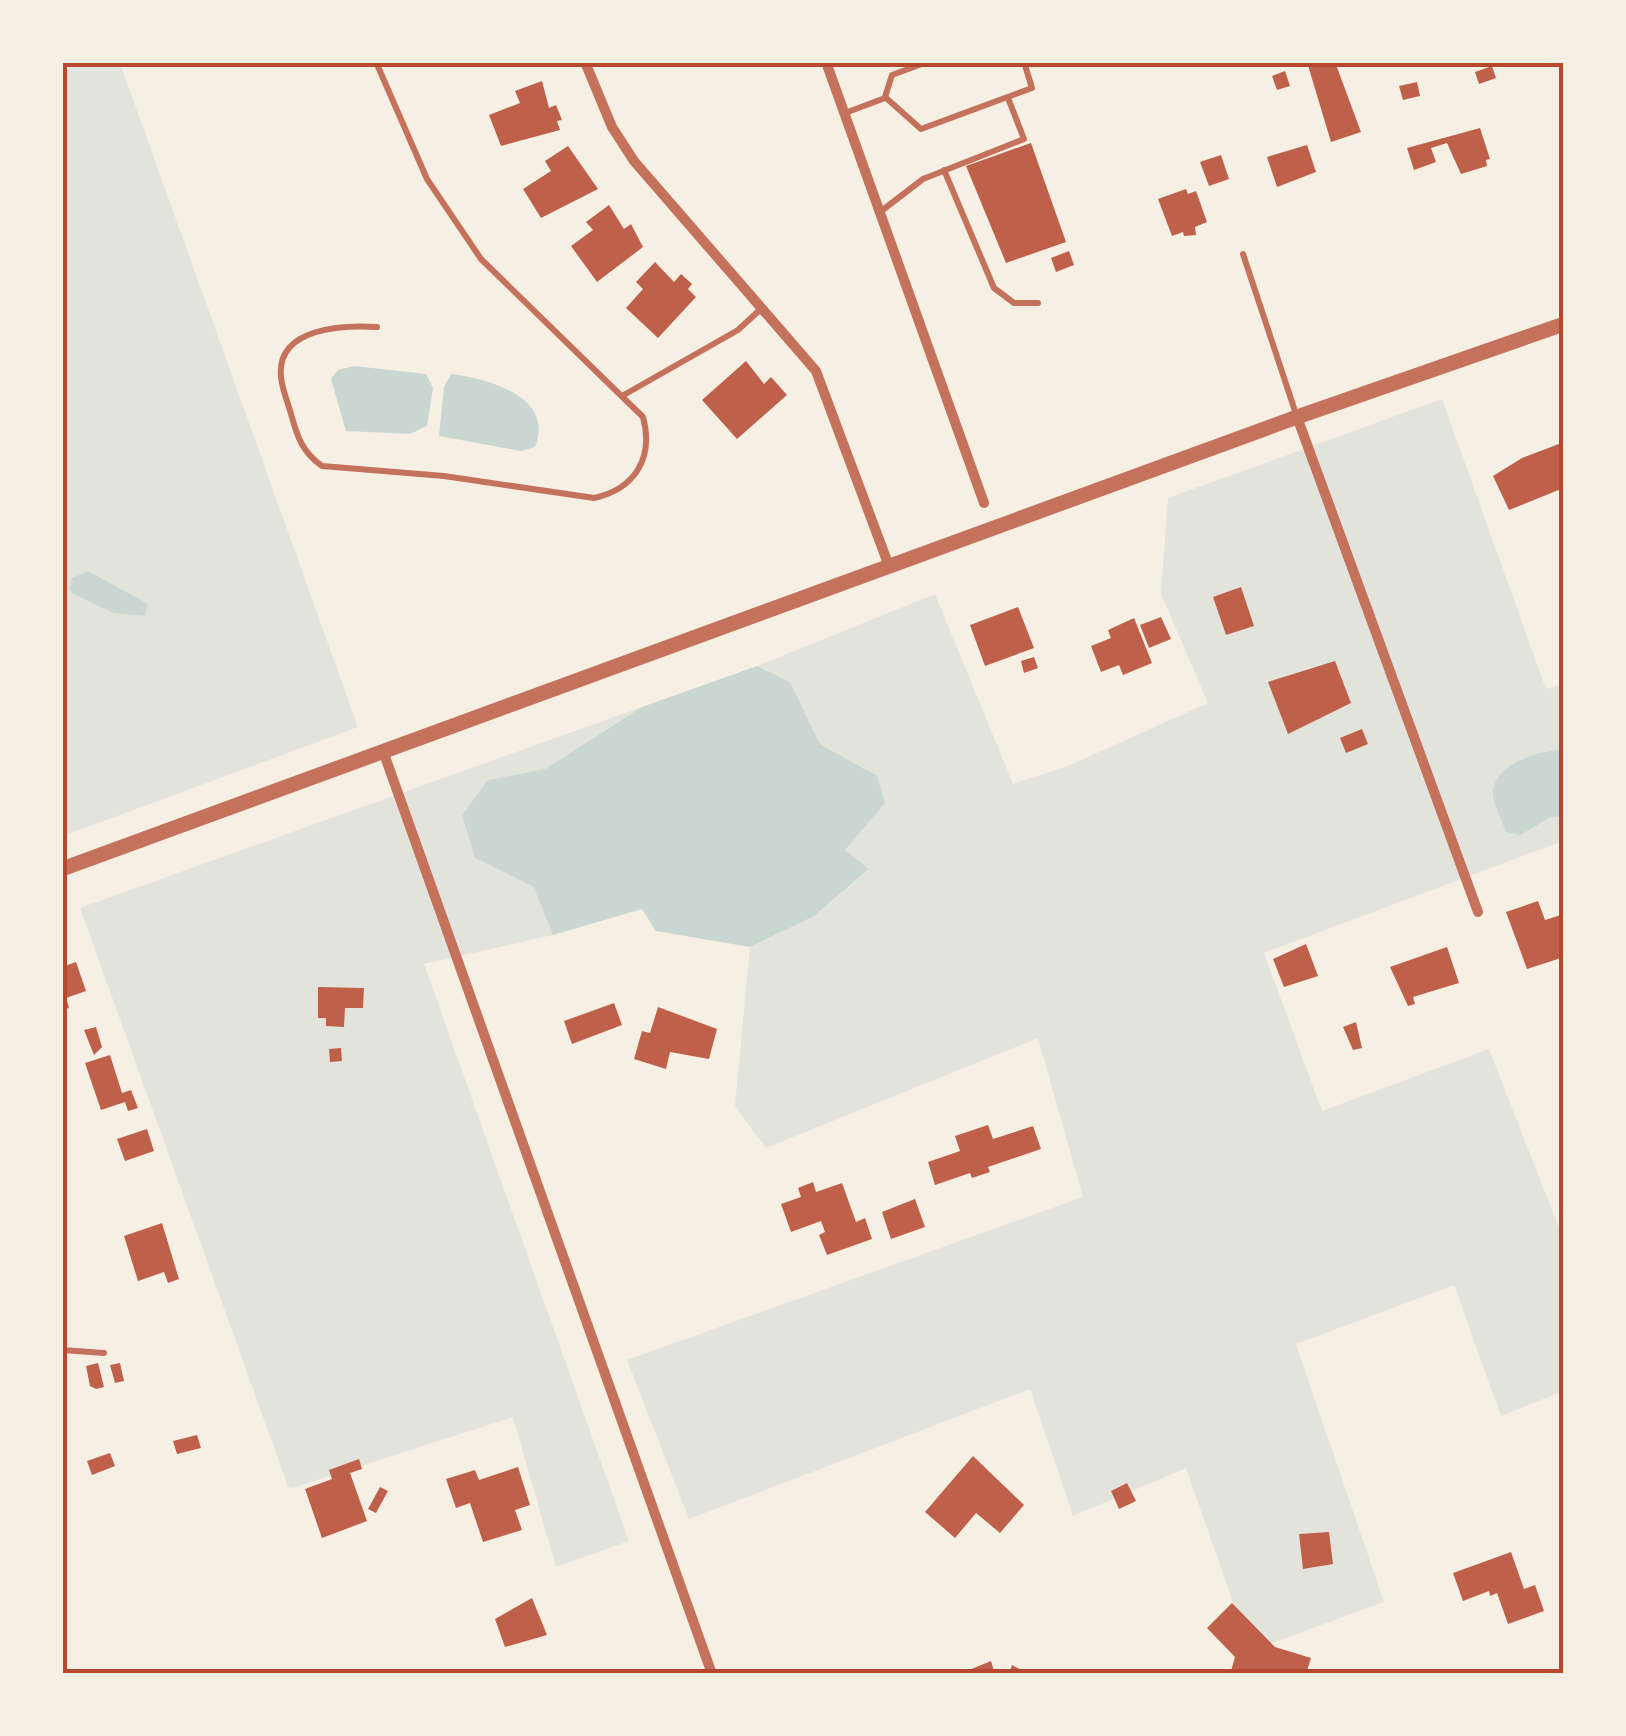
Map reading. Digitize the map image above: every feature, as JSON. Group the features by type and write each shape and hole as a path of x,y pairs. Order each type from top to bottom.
{"street":[{"path":"585,62 612,126 634,161 816,371 889,566"},
{"path":"826,62 984,503"},
{"path":"62,869 1297,417 1564,324"},
{"path":"1297,417 1478,912"},
{"path":"383,751 712,1674"}],"lane":[{"path":"376,62 427,179 482,259 643,417 646,456 641,468 616,493 594,498 444,476 322,466 307,456 298,438 280,374 285,358 296,341 338,324 377,327"},
{"path":"844,114 885,97 892,76 927,62"},
{"path":"885,97 920,129 1032,88 1024,62"},
{"path":"880,213 923,179 1024,139 1008,98"},
{"path":"944,170 994,288 1014,302 1038,303"},
{"path":"1243,254 1297,417"},
{"path":"622,396 738,330 763,308"},
{"path":"62,1350 104,1353"}],"shaded area":[{"path":"63,63 120,63 358,727 63,836"},
{"path":"354,366 426,374 433,388 427,426 410,434 346,431 331,379 338,370"},
{"path":"451,374 500,386 527,403 536,415 539,430 535,447 521,451 439,436 444,387"},
{"path":"1442,399 1546,689 1563,684 1563,841 1264,953 1322,1111 1489,1049 1563,1238 1563,1391 1501,1416 1454,1285 1296,1344 1384,1602 1250,1651 1186,1468 1073,1516 1030,1389 689,1519 627,1360 1083,1197 1038,1038 766,1148 735,1106 750,947 814,916 869,870 845,851 876,776 820,744 790,682 757,666 935,594 1013,784 1068,766 1208,703 1161,594 1168,498"},
{"path":"88,571 148,604 145,616 114,613 73,594 69,589 72,578"},
{"path":"757,666 790,682 820,744 877,776 885,803 845,850 869,869 814,916 750,947 656,931 642,909 553,935 534,887 475,858 462,815 488,780 545,769 642,707"},
{"path":"642,707 545,769 488,780 475,858 535,887 553,935 424,964 629,1541 556,1567 513,1417 289,1489 80,908"},
{"path":"1563,750 1563,816 1551,817 1520,835 1506,832 1493,794 1500,774 1531,756"}],"building":[{"path":"1307,62 1335,62 1361,132 1331,142"},
{"path":"1492,66 1496,78 1479,84 1475,72"},
{"path":"1285,71 1290,86 1277,90 1272,76"},
{"path":"542,81 549,108 556,105 562,120 557,121 560,130 501,146 489,115 520,103 515,91"},
{"path":"1417,82 1420,96 1403,100 1399,86"},
{"path":"1480,128 1490,159 1486,160 1487,166 1461,174 1447,143 1431,148 1436,162 1414,170 1407,148"},
{"path":"1031,143 1066,242 1006,263 966,166"},
{"path":"1307,145 1316,172 1277,187 1267,157"},
{"path":"568,146 598,189 541,218 523,189 551,171 545,161"},
{"path":"1221,155 1229,179 1209,186 1200,162"},
{"path":"1186,189 1188,194 1196,191 1207,222 1195,227 1196,235 1184,236 1183,232 1172,236 1158,199"},
{"path":"609,205 624,229 631,224 643,247 597,282 571,246 593,230 586,222"},
{"path":"1069,251 1074,265 1056,272 1051,258"},
{"path":"655,262 674,282 681,274 692,284 688,289 696,297 658,338 626,308 643,289 636,282"},
{"path":"746,361 764,384 771,377 787,395 737,439 702,400"},
{"path":"1564,442 1561,489 1509,510 1493,476 1522,458"},
{"path":"1241,587 1254,626 1226,635 1213,597"},
{"path":"1018,607 1034,648 985,666 970,625"},
{"path":"1161,617 1171,639 1149,648 1140,625"},
{"path":"1134,618 1152,663 1123,675 1119,665 1101,672 1091,646 1111,638 1108,630"},
{"path":"1034,657 1038,668 1024,673 1021,661"},
{"path":"1335,661 1351,703 1288,734 1268,682"},
{"path":"1362,729 1368,744 1346,753 1340,738"},
{"path":"1538,901 1545,920 1564,914 1564,957 1527,969 1506,912"},
{"path":"1306,944 1318,976 1284,987 1273,959"},
{"path":"1447,947 1459,983 1413,997 1415,1004 1408,1006 1390,967"},
{"path":"76,962 86,991 66,998 69,1008 62,1010 62,967"},
{"path":"318,987 364,988 363,1008 345,1008 344,1027 326,1026 326,1018 318,1018"},
{"path":"614,1003 622,1025 572,1044 564,1021"},
{"path":"658,1007 717,1029 709,1059 670,1052 666,1069 634,1059 642,1031 650,1033"},
{"path":"1356,1022 1362,1048 1353,1050 1343,1027"},
{"path":"96,1027 102,1047 94,1055 84,1030"},
{"path":"341,1048 342,1061 330,1062 329,1049"},
{"path":"110,1055 122,1093 131,1090 138,1108 128,1111 125,1102 101,1110 85,1063"},
{"path":"988,1125 993,1139 1033,1126 1041,1149 988,1167 990,1172 972,1178 970,1173 935,1185 928,1162 960,1151 955,1136"},
{"path":"147,1129 154,1151 125,1161 117,1139"},
{"path":"813,1182 816,1192 842,1183 856,1222 865,1218 872,1239 827,1255 819,1235 825,1232 821,1221 791,1232 781,1204 801,1197 798,1188"},
{"path":"915,1199 925,1227 891,1239 882,1212"},
{"path":"162,1223 179,1279 168,1283 164,1272 138,1281 124,1236"},
{"path":"98,1363 104,1387 96,1389 90,1386 86,1366"},
{"path":"120,1363 124,1381 115,1383 110,1365"},
{"path":"197,1435 201,1448 177,1454 173,1441"},
{"path":"110,1453 115,1466 92,1475 87,1461"},
{"path":"973,1456 1024,1505 1000,1533 976,1513 955,1538 925,1512"},
{"path":"359,1459 362,1469 350,1473 367,1521 322,1538 305,1489 332,1479 329,1470"},
{"path":"518,1467 530,1505 515,1510 522,1530 483,1542 470,1503 456,1508 446,1479 475,1470 479,1480"},
{"path":"1127,1483 1136,1501 1119,1509 1111,1491"},
{"path":"380,1487 388,1491 376,1513 368,1509"},
{"path":"1329,1532 1333,1564 1303,1569 1299,1534"},
{"path":"1511,1552 1524,1589 1535,1585 1544,1611 1508,1624 1497,1593 1490,1596 1489,1591 1463,1601 1453,1573"},
{"path":"532,1598 547,1635 505,1647 495,1619"},
{"path":"1232,1603 1275,1647 1311,1658 1306,1674 1231,1671 1235,1657 1207,1628"},
{"path":"991,1661 994,1671 1010,1671 1012,1665 1029,1674 959,1674"}]}
